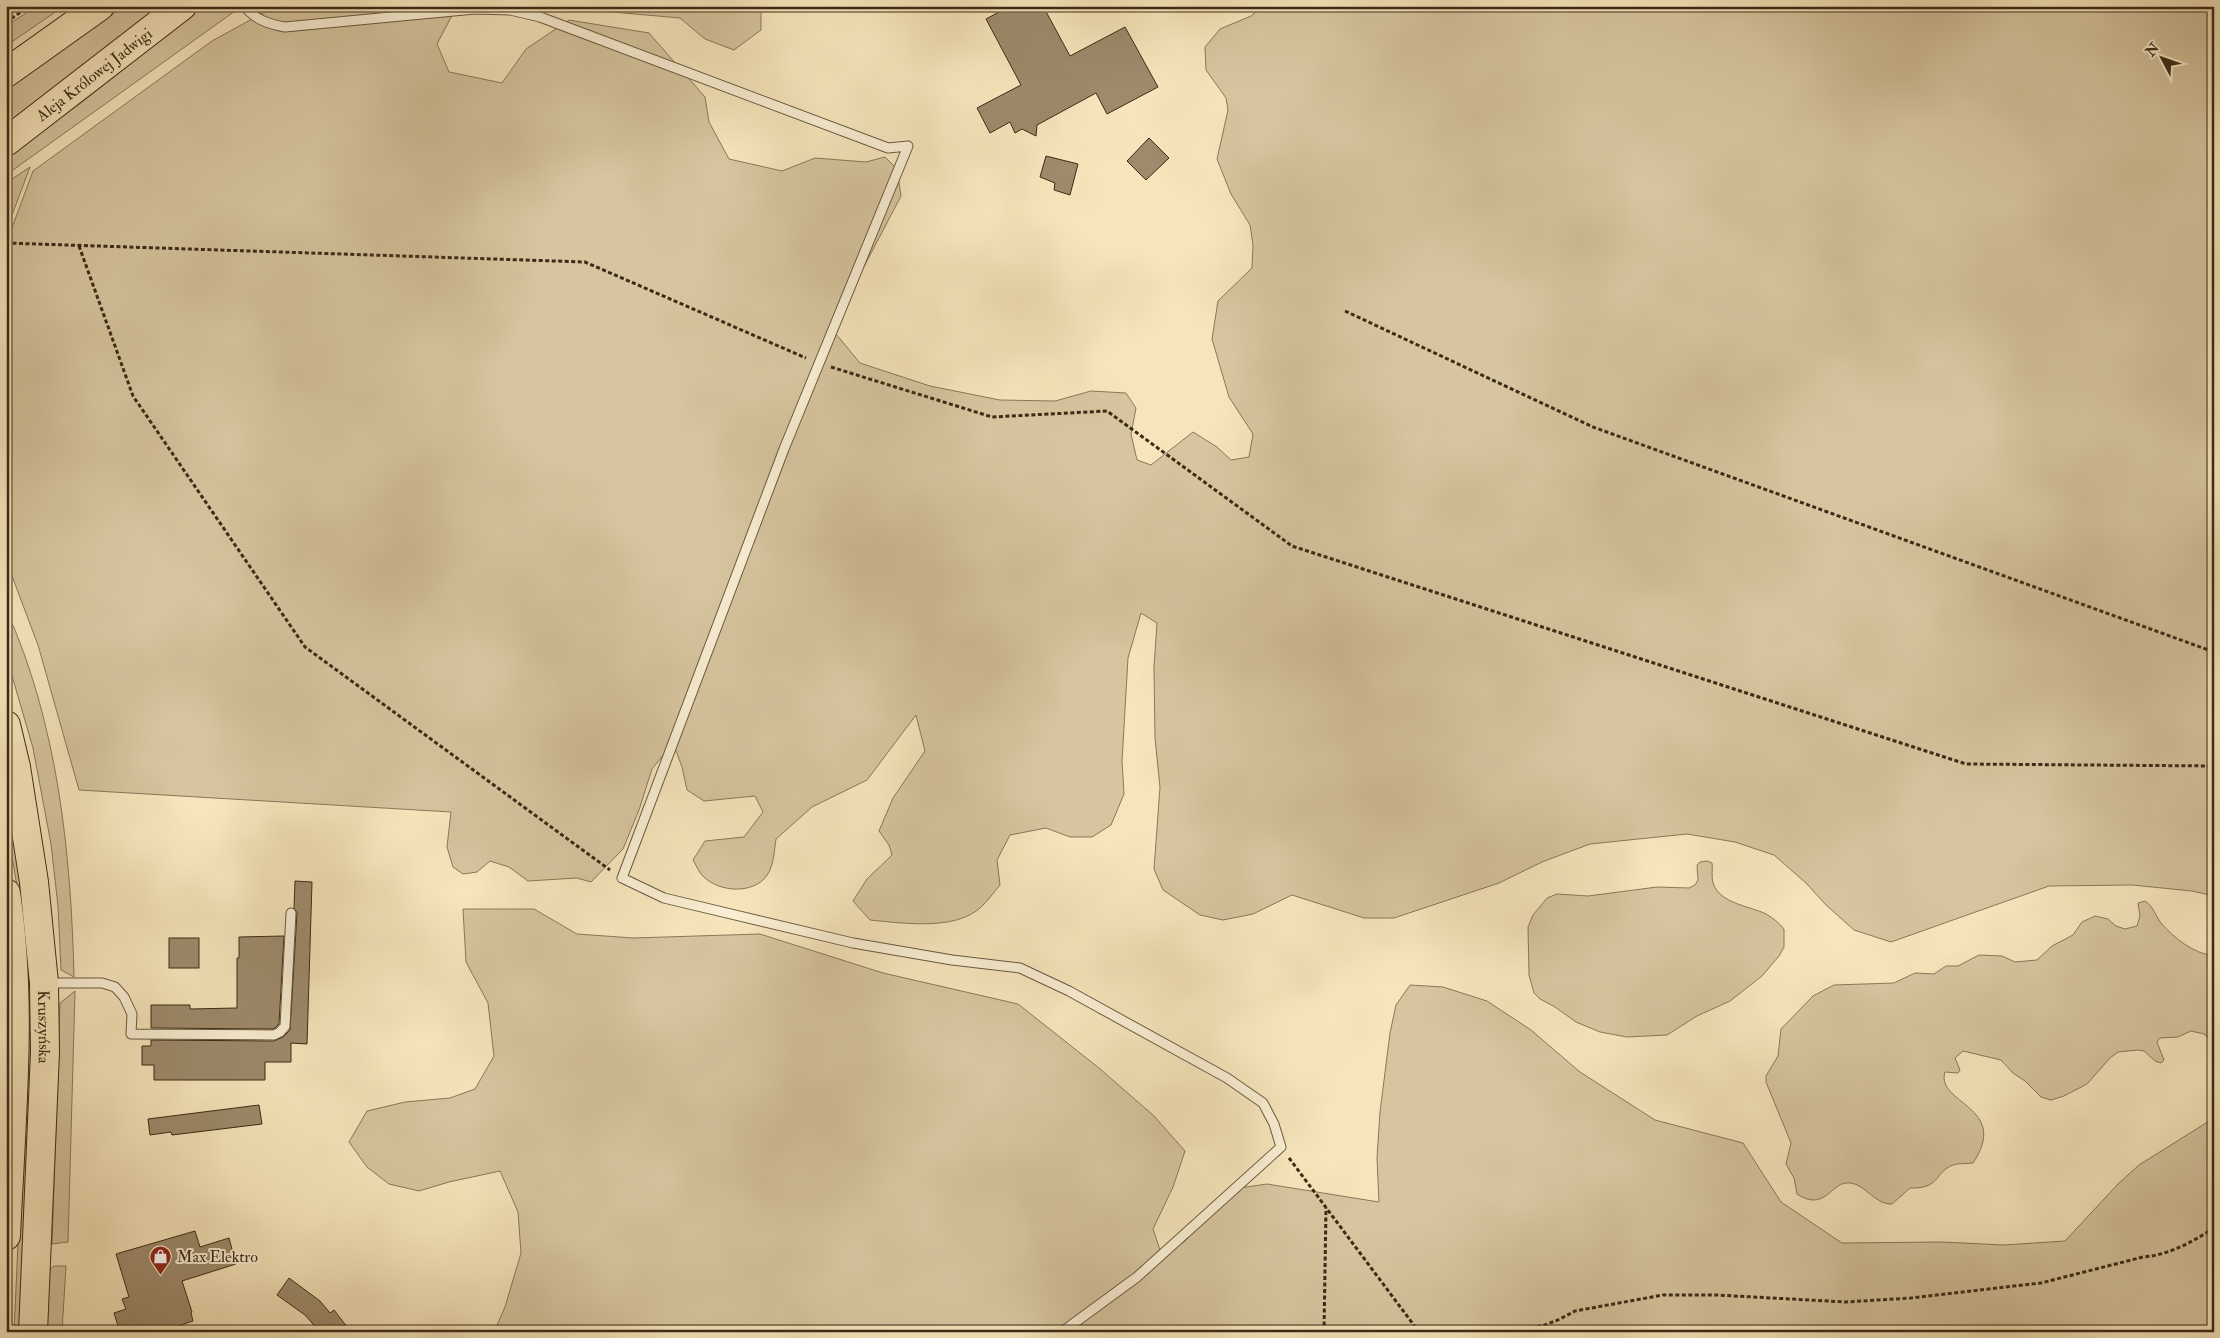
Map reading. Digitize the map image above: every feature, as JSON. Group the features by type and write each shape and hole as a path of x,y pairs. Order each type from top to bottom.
{"main road":[{"path":"6,73 100,6"},
{"name":"Aleja Królowej Jadwigi","path":"6,142 182,6"},
{"name":"Kruszyńska","path":"6,725 16,767 33,873 44,983 45,1052 33,1332"},
{"name":"Kruszyńska","path":"6,893 14,970 15,1048 6,1236"}],"lane":[{"path":"244,6 252,15 267,24 284,27 475,9 510,10 540,16 888,148 908,146 780,459 622,878 664,898 853,943 952,960 1020,968 1069,991 1227,1078 1263,1103 1274,1124 1281,1147 1137,1277 1062,1332"},
{"path":"44,983 102,983 115,987 124,997 132,1014 130,1034 274,1034 280,1032 285,1026 291,913"}],"path":[{"path":"6,15 19,6"},
{"path":"6,22 30,6"},
{"path":"6,243 586,262 819,364 992,417 1107,410 1292,546 1966,764 2214,766"},
{"path":"79,246 133,396 305,647 622,878"},
{"path":"1345,311 1593,427 2214,652"},
{"path":"1281,1147 1419,1332"},
{"path":"1324,1332 1326,1207"},
{"path":"1505,1332 1545,1325 1575,1311 1664,1295 1716,1295 1846,1302 1911,1298 2041,1283 2143,1257 2160,1256 2214,1228"}],"shaded area":[{"path":"37,6 64,6 6,46 6,26"},
{"path":"124,6 162,6 6,126 6,89"},
{"path":"203,6 228,6 235,11 6,175 6,157 82,102"},
{"path":"457,6 437,44 449,72 502,83 526,49 569,20 649,33 705,97 709,122 729,159 782,171 815,158 866,162 885,157 897,169 901,196 858,278 836,334 860,363 930,386 1000,400 1055,401 1091,391 1126,393 1136,408 1131,434 1137,460 1151,465 1193,432 1217,447 1231,460 1249,457 1253,434 1229,397 1212,339 1218,301 1252,268 1253,245 1250,225 1231,194 1217,159 1228,110 1226,98 1206,70 1205,47 1220,29 1251,16 1263,6 2214,6 2214,896 2192,891 2132,885 2049,886 1891,942 1854,930 1774,855 1735,842 1687,834 1590,844 1542,862 1499,883 1394,918 1364,918 1292,895 1253,914 1223,920 1200,915 1163,890 1154,869 1160,787 1155,738 1154,667 1157,623 1141,613 1128,658 1122,761 1124,794 1111,825 1092,837 1070,837 1046,828 1010,835 997,860 1000,885 980,908 969,915 942,923 912,924 870,920 853,901 867,879 892,855 889,845 879,831 893,798 925,751 916,715 867,780 812,807 776,839 772,865 764,879 757,884 741,889 723,887 707,880 693,860 705,841 744,837 763,812 755,796 704,801 687,790 682,767 673,743 652,769 639,810 623,849 591,882 577,878 528,881 509,867 490,861 477,872 463,874 453,867 447,847 451,812 79,790 38,645 6,560 6,244 33,171 212,41 274,7"},
{"path":"580,6 761,6 761,30 734,50 705,39 680,18 590,10"},
{"path":"30,167 6,231 6,183"},
{"path":"6,609 24,653 50,743 65,836 74,977 61,970 58,906 51,844 33,748 6,655"},
{"path":"6,800 19,866 28,932 32,998 31,1132 21,1332 14,1332 23,1133 18,893 6,818"},
{"path":"1707,861 1712,863 1713,883 1722,896 1766,914 1784,929 1784,947 1779,956 1762,976 1730,1001 1697,1016 1667,1035 1627,1037 1600,1032 1576,1022 1540,999 1534,993 1529,975 1528,927 1533,915 1547,898 1557,894 1588,896 1657,887 1689,888 1695,885 1698,880 1697,865 1700,862"},
{"path":"2145,901 2152,908 2161,923 2178,940 2199,952 2214,956 2214,1043 2204,1034 2191,1031 2178,1037 2160,1038 2157,1042 2164,1060 2161,1063 2155,1061 2144,1051 2118,1052 2110,1058 2087,1084 2064,1096 2051,1100 2041,1097 2001,1060 1963,1051 1955,1058 1960,1070 1958,1073 1945,1072 1945,1083 1950,1092 1970,1108 1978,1118 1983,1129 1982,1144 1973,1163 1955,1164 1947,1168 1932,1183 1920,1188 1910,1188 1892,1204 1880,1201 1852,1183 1841,1184 1820,1199 1806,1199 1797,1194 1794,1178 1786,1164 1791,1143 1766,1082 1766,1076 1778,1056 1781,1029 1813,996 1834,985 1894,983 1915,973 1934,974 1946,966 1958,966 1979,955 2002,956 2015,962 2037,960 2052,946 2073,935 2082,922 2095,916 2108,919 2116,926 2125,929 2137,926 2140,916 2138,903"},
{"path":"463,909 534,909 577,934 633,938 760,934 883,973 1018,1004 1099,1068 1154,1116 1185,1151 1173,1187 1153,1229 1162,1256 1185,1241 1232,1189 1267,1184 1379,1202 1377,1158 1380,1112 1390,1033 1396,1005 1410,985 1443,987 1487,1001 1531,1030 1580,1072 1655,1120 1743,1143 1781,1202 1842,1243 1941,1242 2004,1245 2065,1241 2118,1184 2139,1165 2214,1118 2214,1332 494,1332 505,1307 521,1253 518,1212 500,1171 449,1182 419,1191 389,1184 367,1167 349,1142 367,1111 405,1102 450,1098 475,1089 494,1056 488,1003 466,962"},
{"path":"75,991 68,1242 52,1244 60,1003"},
{"path":"54,1266 66,1266 62,1332 47,1332 48,1271"}],"building":[{"path":"1010,6 1043,6 1070,56 1125,27 1158,87 1107,114 1096,93 1037,125 1036,136 1022,129 1015,133 1010,122 990,133 977,108 1021,85 986,19"},
{"path":"1149,138 1169,158 1146,180 1127,161"},
{"path":"1046,156 1078,164 1070,195 1054,190 1055,183 1040,177"},
{"path":"295,881 312,882 307,1044 291,1043 291,1062 265,1062 265,1080 154,1080 154,1065 142,1065 142,1046 151,1046 151,1040 274,1041 283,1037 290,1030 297,913 294,908"},
{"path":"284,936 279,1024 276,1027 273,1029 151,1028 151,1005 190,1005 190,1009 237,1008 239,937"},
{"path":"169,938 199,938 199,968 169,968"},
{"path":"259,1105 262,1124 172,1135 171,1132 150,1135 148,1119"},
{"name":"Max Elektro","path":"195,1231 200,1247 229,1238 236,1264 182,1281 193,1321 169,1329 170,1332 120,1332 114,1313 126,1309 122,1299 129,1297 116,1254"},
{"path":"289,1278 320,1301 330,1313 334,1310 351,1332 320,1332 305,1315 277,1295"}],"place":[{"name":"Max Elektro","path":"161,1275"}]}
